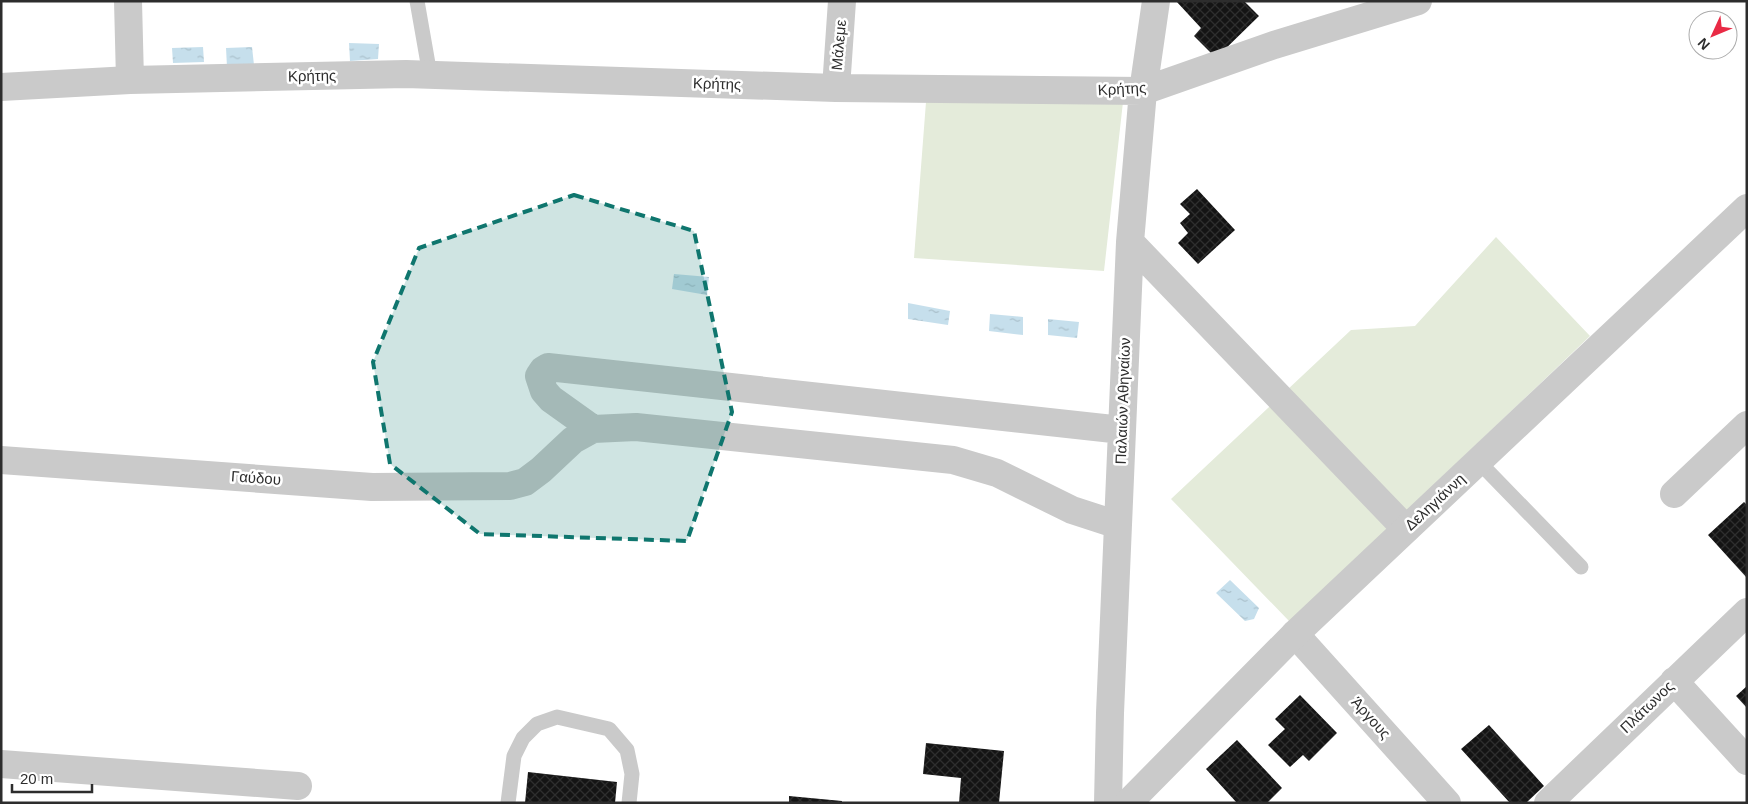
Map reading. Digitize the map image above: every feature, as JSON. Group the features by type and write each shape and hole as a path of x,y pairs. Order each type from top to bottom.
{"street":[{"path":"128,1 130,80"},
{"name":"Μάλεμε","path":"836,88 842,1"},
{"name":"Παλαιών Αθηναίων","path":"1108,803 1130,242 1143,91 1156,1"},
{"name":"Κρήτης","path":"1,87 130,80 430,75 836,88 1143,91 1274,45 1418,1"},
{"name":"Δεληγιάννη","path":"1141,799 1295,634 1747,208"},
{"path":"1130,242 1406,530"},
{"path":"1118,525 1072,510 997,473 953,460 636,427 593,429 552,399 544,391 539,376 542,370 548,367 1122,430"},
{"path":"1674,494 1747,425"},
{"name":"Γαύδου","path":"1,460 372,487 510,486 525,482 574,440 593,429"},
{"name":"Πλάτωνος","path":"1548,803 1747,612"},
{"name":"Άργους","path":"1295,634 1447,803"},
{"path":"1674,681 1747,761"},
{"path":"1,764 298,786"}],"lane":[{"path":"417,1 430,75"},
{"path":"1478,461 1581,567"},
{"path":"508,803 514,756 523,738 537,724 557,717 609,729 627,750 632,774 629,803"}],"highlighted area":[{"path":"574,195 694,231 732,412 687,541 480,534 390,464 373,362 419,248"}],"green space":[{"path":"926,102 1123,102 1104,271 914,258"},
{"path":"1496,237 1590,336 1290,622 1171,499 1351,330 1415,326"}],"water":[{"path":"349,43 379,44 378,59 350,61"},
{"path":"203,47 204,62 173,63 172,48"},
{"path":"252,47 254,65 227,67 226,48"},
{"path":"674,274 709,277 707,295 672,289"},
{"path":"908,303 950,311 948,325 908,319"},
{"path":"990,314 1023,317 1023,335 989,331"},
{"path":"1048,319 1079,322 1077,338 1048,335"},
{"path":"1230,580 1259,608 1254,619 1245,621 1216,593"}],"building":[{"path":"1176,1 1244,1 1259,16 1216,58 1194,36 1201,28"},
{"path":"1197,189 1235,230 1198,264 1178,243 1188,233 1180,223 1190,214 1180,204"},
{"path":"1744,502 1747,505 1747,578 1708,535"},
{"path":"1747,686 1747,708 1736,696"},
{"path":"1300,695 1337,733 1309,761 1303,755 1290,767 1268,745 1285,729 1275,719"},
{"path":"1489,725 1544,786 1526,803 1510,803 1461,749"},
{"path":"1237,740 1282,788 1267,803 1237,803 1206,769"},
{"path":"926,743 1004,751 999,803 959,803 961,778 923,774"},
{"path":"528,772 617,782 615,803 525,803"},
{"path":"789,796 842,801 842,803 789,803"}]}
